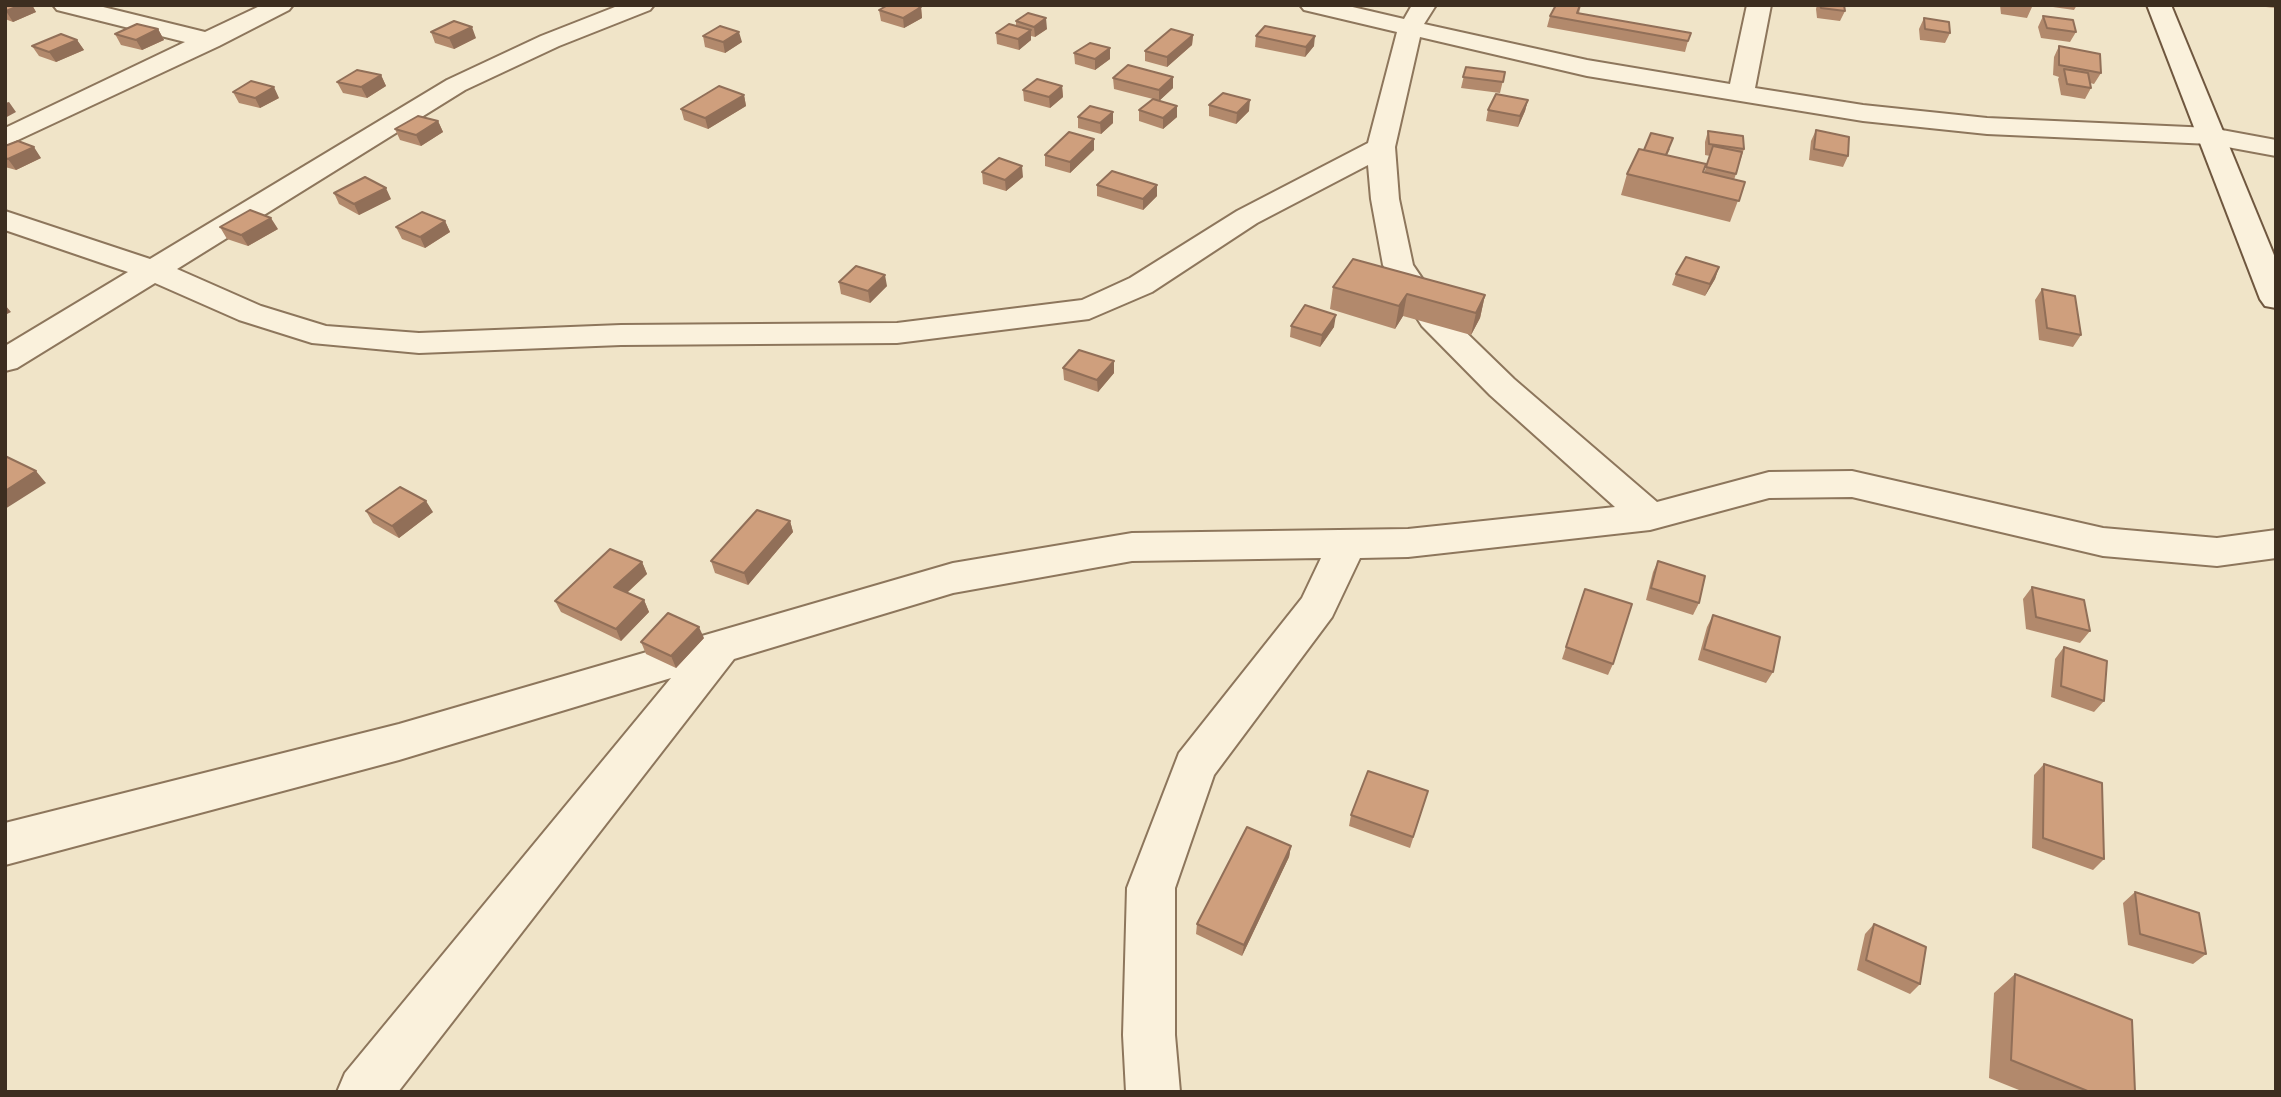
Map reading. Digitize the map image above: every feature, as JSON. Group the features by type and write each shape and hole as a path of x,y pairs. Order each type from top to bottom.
{"street":[{"path":"65,5 210,40"},
{"path":"5,138 281,5"},
{"path":"5,361 456,85 550,41 642,5"},
{"path":"1312,5 1417,16 1587,68 1863,113 1987,126 2211,136 2276,148"},
{"path":"1741,93 1759,5"},
{"path":"2159,5 2276,299"},
{"path":"1417,16 1381,147 1385,199 1398,265 1433,319 1502,387 1650,517"},
{"path":"5,220 152,270 250,313 324,336 419,342 621,335 897,334 1089,309 1141,285 1247,217 1381,147"},
{"path":"5,844 399,742 953,578 1132,547 1408,543 1650,517 1769,485 1852,484 2103,542 2217,552 2276,544"},
{"path":"1153,1092 1149,1035 1151,888 1195,766 1318,606 1347,543"},
{"path":"364,1092 721,646"}],"building":[{"path":"5,5 21,5 5,11"},
{"path":"888,5 921,7 903,18 879,10"},
{"path":"1556,5 1580,5 1577,13 1691,33 1688,41 1550,16"},
{"path":"1820,5 1844,5 1845,11 1821,8"},
{"path":"1028,13 1046,18 1034,27 1016,21"},
{"path":"2043,16 2073,20 2076,32 2047,28"},
{"path":"1924,18 1949,22 1950,33 1925,29"},
{"path":"454,21 472,27 449,38 431,32"},
{"path":"137,24 158,29 136,40 115,34"},
{"path":"1009,24 1031,30 1018,39 996,33"},
{"path":"720,26 739,32 723,42 703,36"},
{"path":"1265,26 1315,36 1306,47 1256,36"},
{"path":"1171,29 1193,35 1167,57 1145,51"},
{"path":"61,34 77,40 49,52 32,46"},
{"path":"1090,43 1110,48 1095,59 1074,53"},
{"path":"2059,46 2100,54 2101,73 2059,65"},
{"path":"1128,65 1173,77 1159,90 1113,78"},
{"path":"1466,67 1505,72 1503,82 1463,77"},
{"path":"2064,69 2088,73 2091,88 2067,84"},
{"path":"357,70 381,75 361,87 337,82"},
{"path":"1037,79 1062,86 1049,97 1023,90"},
{"path":"251,81 274,87 255,98 233,92"},
{"path":"719,86 744,95 705,118 681,109"},
{"path":"1223,93 1250,100 1237,113 1209,105"},
{"path":"1496,94 1528,100 1520,116 1488,110"},
{"path":"1153,99 1177,106 1163,118 1139,110"},
{"path":"1090,106 1113,112 1100,123 1078,117"},
{"path":"418,116 438,121 416,135 395,129"},
{"path":"1816,130 1849,137 1848,156 1814,149"},
{"path":"1708,131 1743,136 1744,149 1709,144"},
{"path":"1069,132 1094,139 1070,162 1045,155"},
{"path":"1651,133 1673,138 1666,155 1644,150"},
{"path":"18,141 34,147 5,158 5,146"},
{"path":"1713,146 1742,152 1736,174 1706,167"},
{"path":"1639,149 1706,164 1703,172 1745,182 1739,201 1627,174"},
{"path":"999,158 1022,166 1005,180 982,172"},
{"path":"1112,171 1157,185 1143,199 1097,185"},
{"path":"365,177 386,188 354,204 334,193"},
{"path":"250,210 271,218 241,235 220,227"},
{"path":"422,212 445,221 420,237 396,227"},
{"path":"1686,257 1719,267 1710,284 1676,274"},
{"path":"1353,259 1485,295 1476,313 1407,294 1399,306 1333,287"},
{"path":"856,266 885,275 868,291 839,282"},
{"path":"2042,289 2075,296 2081,335 2047,328"},
{"path":"1305,305 1336,315 1322,335 1291,326"},
{"path":"1079,350 1114,361 1097,380 1063,368"},
{"path":"5,456 36,471 5,491"},
{"path":"400,487 426,501 392,526 366,511"},
{"path":"757,510 790,521 744,573 711,561"},
{"path":"610,549 642,562 614,587 644,600 616,629 555,601"},
{"path":"1658,561 1705,576 1699,603 1651,588"},
{"path":"2032,587 2084,600 2090,631 2036,617"},
{"path":"1585,589 1632,604 1613,664 1566,647"},
{"path":"668,613 699,627 671,656 641,642"},
{"path":"1713,615 1780,637 1773,672 1704,649"},
{"path":"2064,647 2107,661 2104,701 2061,686"},
{"path":"2044,764 2102,783 2104,859 2043,838"},
{"path":"1368,771 1428,791 1413,837 1351,815"},
{"path":"1247,827 1291,846 1244,945 1197,924"},
{"path":"2135,892 2199,913 2206,954 2140,934"},
{"path":"1874,924 1926,947 1920,984 1866,960"},
{"path":"2015,974 2132,1020 2135,1092 2090,1092 2011,1060"}]}
